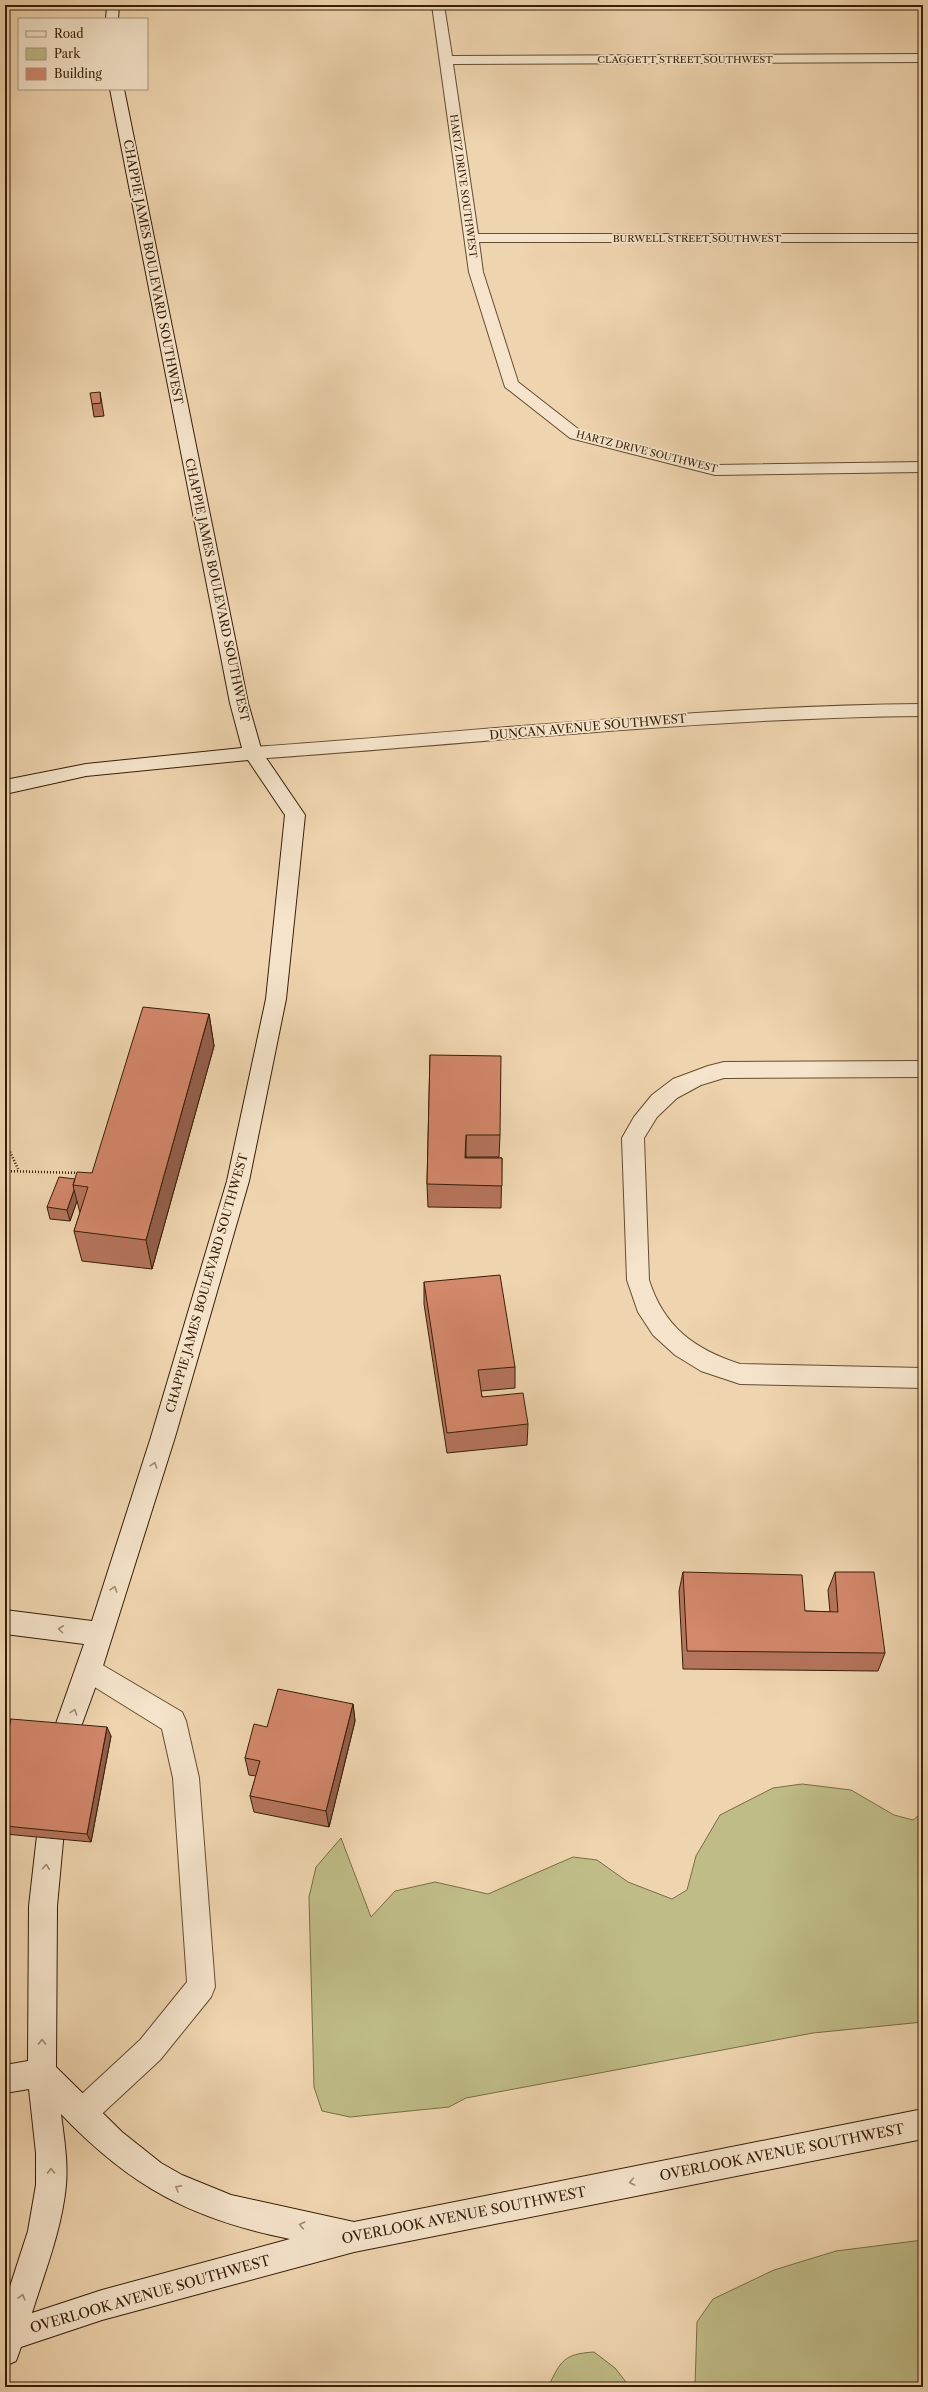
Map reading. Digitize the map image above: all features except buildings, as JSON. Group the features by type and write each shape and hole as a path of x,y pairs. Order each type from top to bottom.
{"street":[{"path":"112,18 113,5"},
{"name":"HARTZ DRIVE SOUTHWEST","path":"438,5 476,272 511,384 576,435 715,470 923,467"},
{"name":"CLAGGETT STREET SOUTHWEST","path":"446,60 923,58"},
{"name":"CHAPPIE JAMES BOULEVARD SOUTHWEST","path":"7,2340 42,2231 51,2185 50,2153 42,2073 43,1906 49,1838 66,1732 89,1669 163,1437 238,1181 276,999 295,816 253,753 239,703 117,90"},
{"name":"BURWELL STREET SOUTHWEST","path":"471,238 923,238"},
{"name":"DUNCAN AVENUE SOUTHWEST","path":"5,787 86,770 253,753 328,749 597,724 839,710 923,710"},
{"path":"923,1069 724,1070 699,1076 676,1086 657,1100 643,1118 633,1138 638,1280 646,1305 661,1328 683,1348 709,1364 740,1374 923,1378"},
{"path":"5,1622 99,1634"},
{"path":"81,2114 150,2050 201,1987 186,1778 174,1721 89,1669"},
{"path":"5,2078 42,2073 81,2114 127,2156 152,2174 194,2198 241,2212 354,2236"},
{"name":"OVERLOOK AVENUE SOUTHWEST","path":"7,2340 102,2305 354,2236 923,2124"}],"path":[{"path":"5,1141 19,1171"},
{"path":"5,1171 82,1172"}],"green space":[{"path":"802,1784 851,1790 894,1815 913,1820 923,1812 923,2022 813,2033 466,2098 449,2107 350,2117 322,2111 314,2087 309,1897 316,1867 341,1838 371,1917 395,1891 435,1882 488,1894 573,1857 597,1860 628,1882 672,1899 687,1890 696,1856 720,1815 773,1788"},
{"path":"923,2240 923,2387 695,2387 697,2322 713,2299 774,2270 836,2251"},
{"path":"594,2352 615,2368 630,2387 548,2387 556,2371 564,2360 576,2355"}]}
